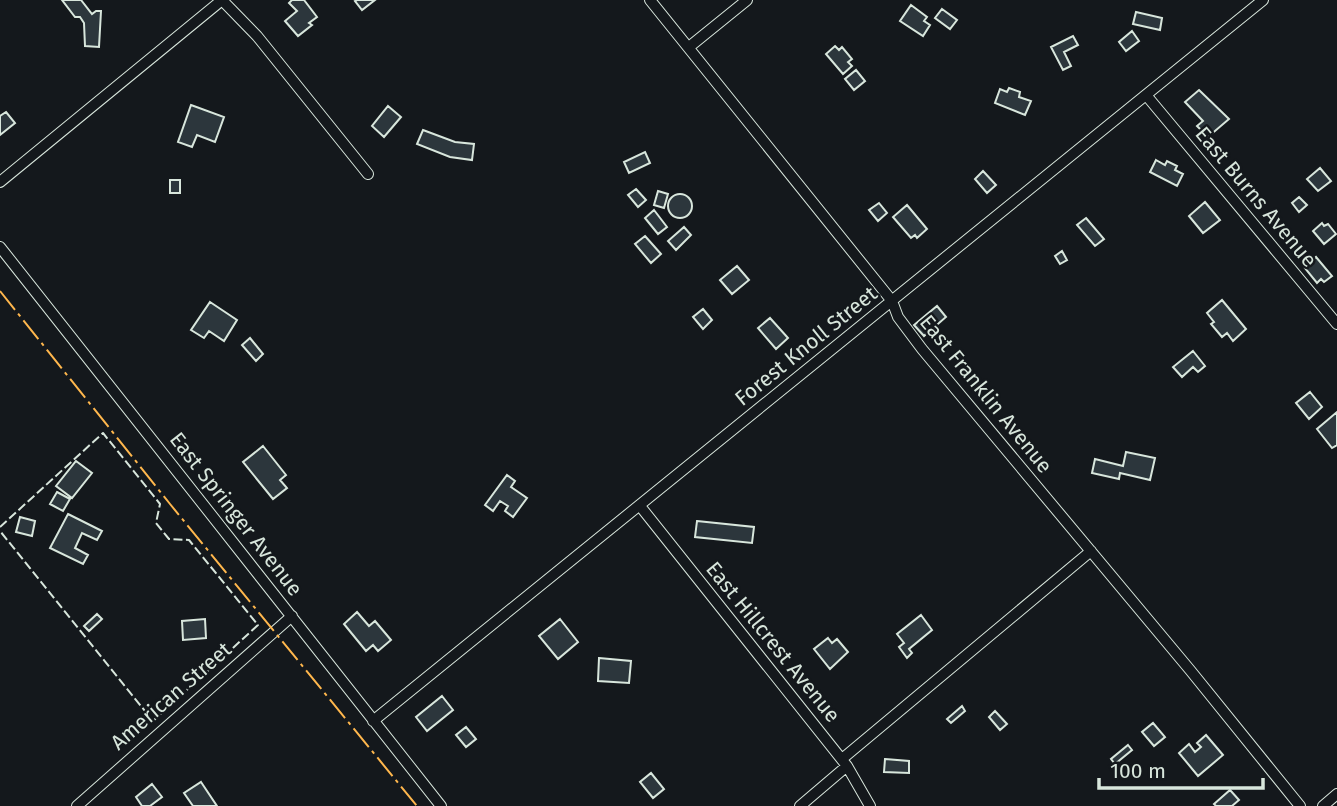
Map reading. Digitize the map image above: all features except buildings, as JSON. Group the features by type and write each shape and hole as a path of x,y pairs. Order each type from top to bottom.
{"street":[{"path":"0,182 222,0 257,36 368,174"},
{"name":"East Franklin Avenue","path":"650,0 892,301 898,317 922,349 1300,806"},
{"path":"689,47 747,0"},
{"name":"Forest Knoll Street","path":"373,721 1263,0"},
{"name":"East Burns Avenue","path":"1146,94 1337,324"},
{"name":"East Springer Avenue","path":"0,247 441,806"},
{"name":"East Hillcrest Avenue","path":"640,506 845,762 870,806"},
{"path":"800,806 845,762 1091,551"},
{"name":"American Street","path":"76,806 292,616"},
{"path":"1323,806 1337,794"}],"fence":[{"path":"0,527 103,433 160,504 156,523 169,539 189,540 258,625 153,721 0,531"}],"power":[{"path":"0,291 417,806"}]}
